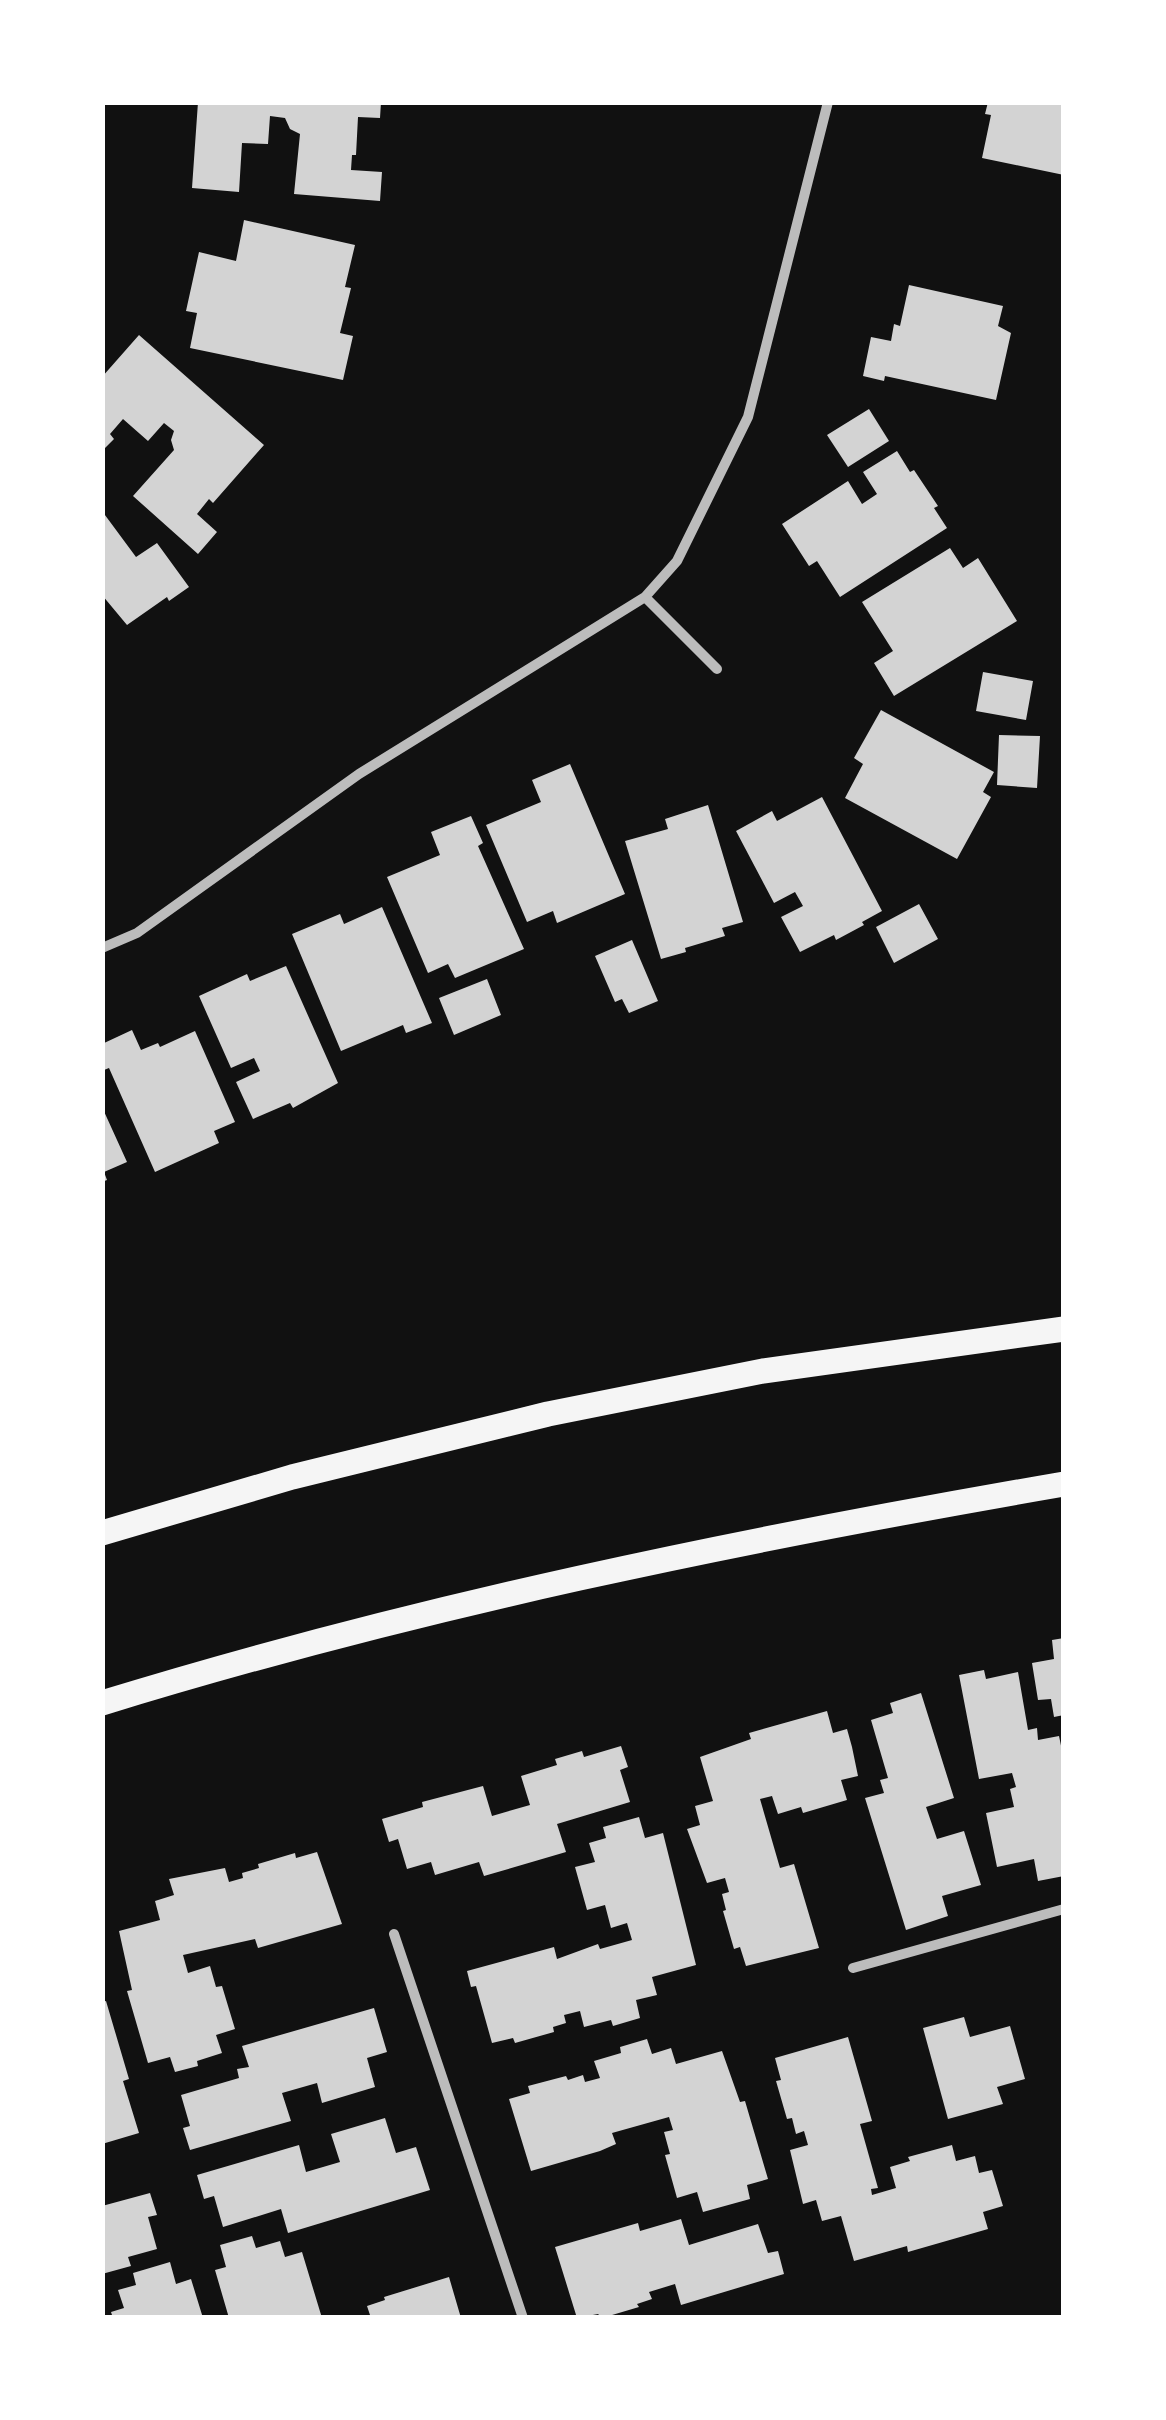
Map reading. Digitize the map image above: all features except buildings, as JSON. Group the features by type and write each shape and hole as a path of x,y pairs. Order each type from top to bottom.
{"main road":[{"path":"102,1534 292,1477 548,1414 763,1372 1064,1329"},
{"path":"102,1703 224,1666 544,1585 813,1528 1064,1484"}],"street":[{"path":"102,948 137,933 359,774 645,597 678,561 748,417 828,102"},
{"path":"645,597 717,669"},
{"path":"854,1968 1064,1909"},
{"path":"394,1934 524,2318"}]}
